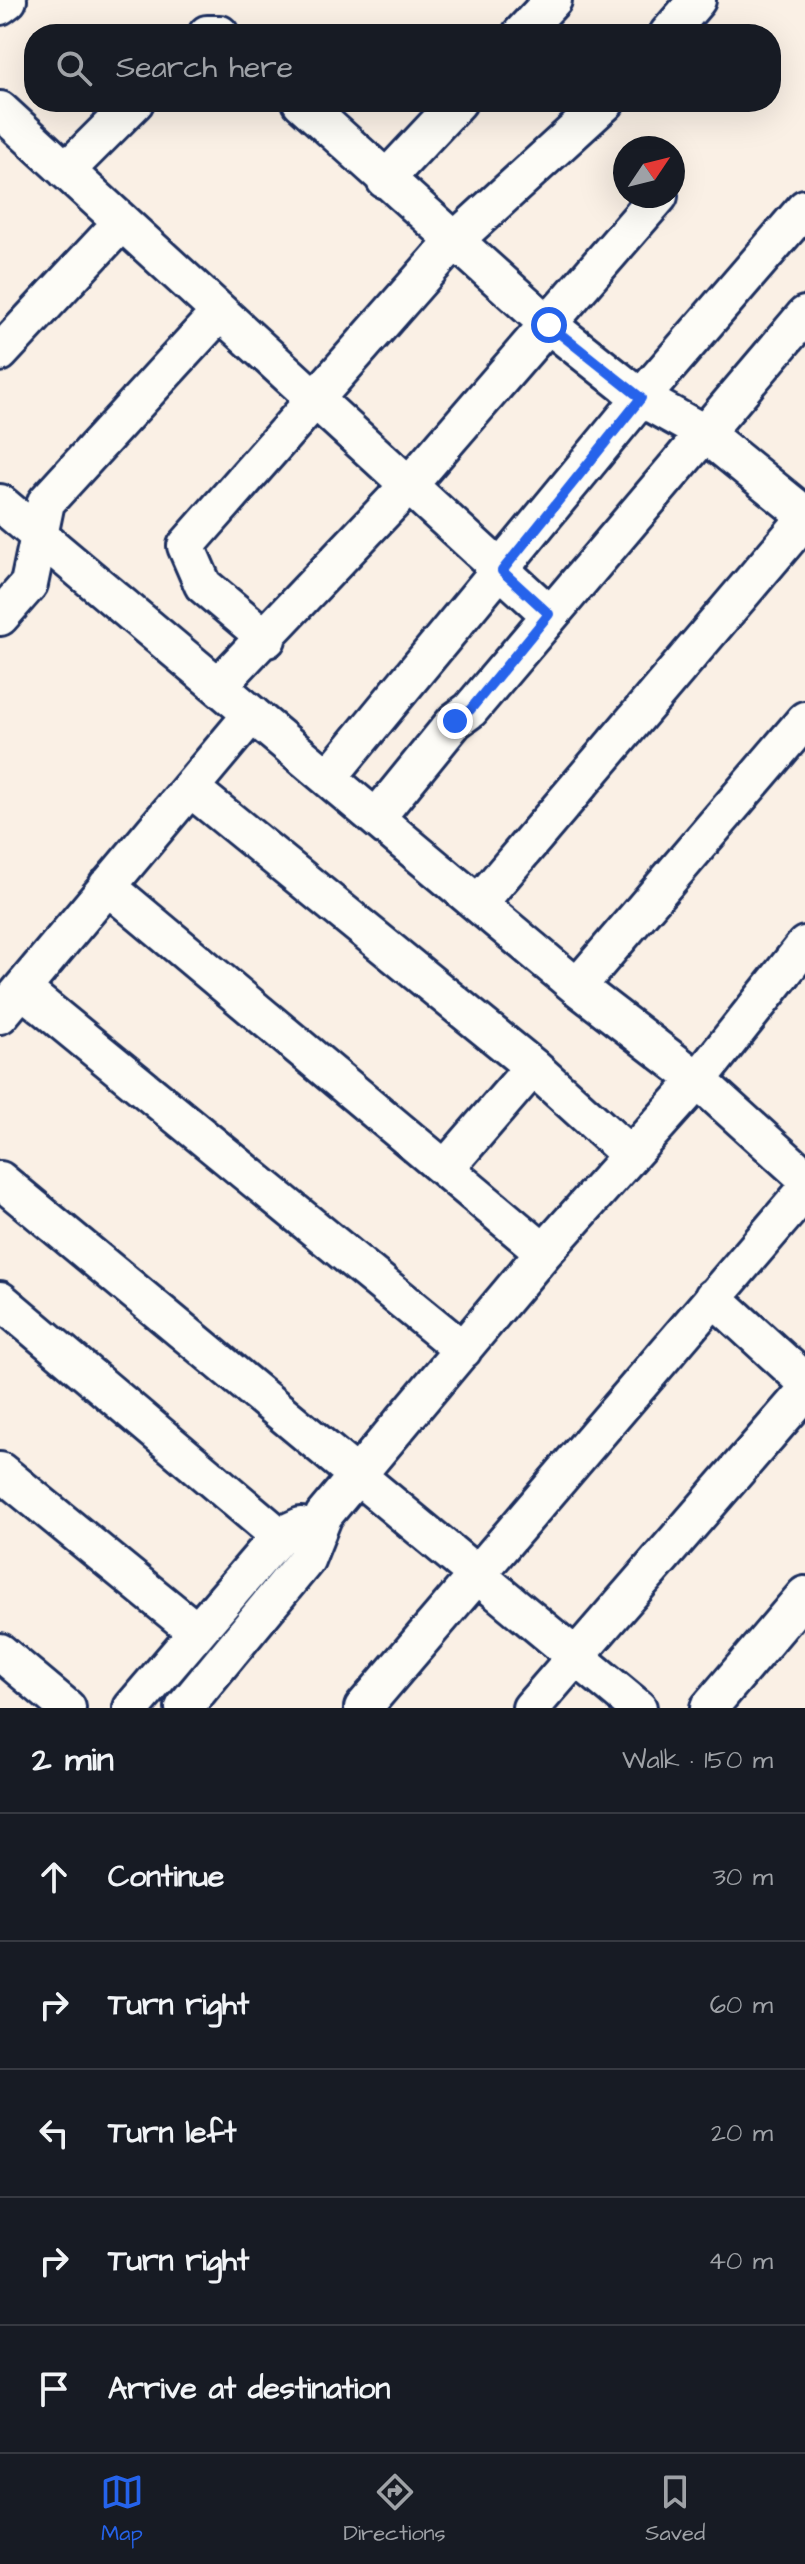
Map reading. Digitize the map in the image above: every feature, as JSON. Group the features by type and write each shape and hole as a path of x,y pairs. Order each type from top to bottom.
{"street":[{"path":"0,6 8,0"},
{"path":"530,24 553,0"},
{"path":"677,24 697,0"},
{"path":"0,110 549,614"},
{"path":"66,171 125,112"},
{"path":"312,112 549,325 641,398 704,433 805,517 478,904"},
{"path":"385,180 449,112"},
{"path":"267,639 203,585 186,546 454,241 595,112"},
{"path":"218,686 267,639 408,486 649,208"},
{"path":"328,778 502,571 641,398 805,208"},
{"path":"0,353 122,222"},
{"path":"0,617 29,584 46,502 220,312"},
{"path":"376,818 455,721 470,710 805,315"},
{"path":"0,503 577,987 698,1080 805,1177"},
{"path":"252,714 11,1002 463,1350"},
{"path":"577,987 805,720"},
{"path":"190,788 533,1067 629,1154"},
{"path":"107,886 544,1252"},
{"path":"184,1708 306,1560 324,1515 359,1477 544,1252 698,1080 805,945"},
{"path":"445,1169 533,1067"},
{"path":"0,1180 638,1708"},
{"path":"363,1708 805,1191"},
{"path":"713,1297 805,1381"},
{"path":"0,1300 279,1536"},
{"path":"531,1708 805,1392"},
{"path":"0,1471 196,1631"},
{"path":"132,1708 279,1536 324,1515"},
{"path":"709,1708 805,1595"},
{"path":"0,1652 67,1708"}],"route":[{"path":"455,721 470,710 549,614 502,571 641,398 549,325"}]}
